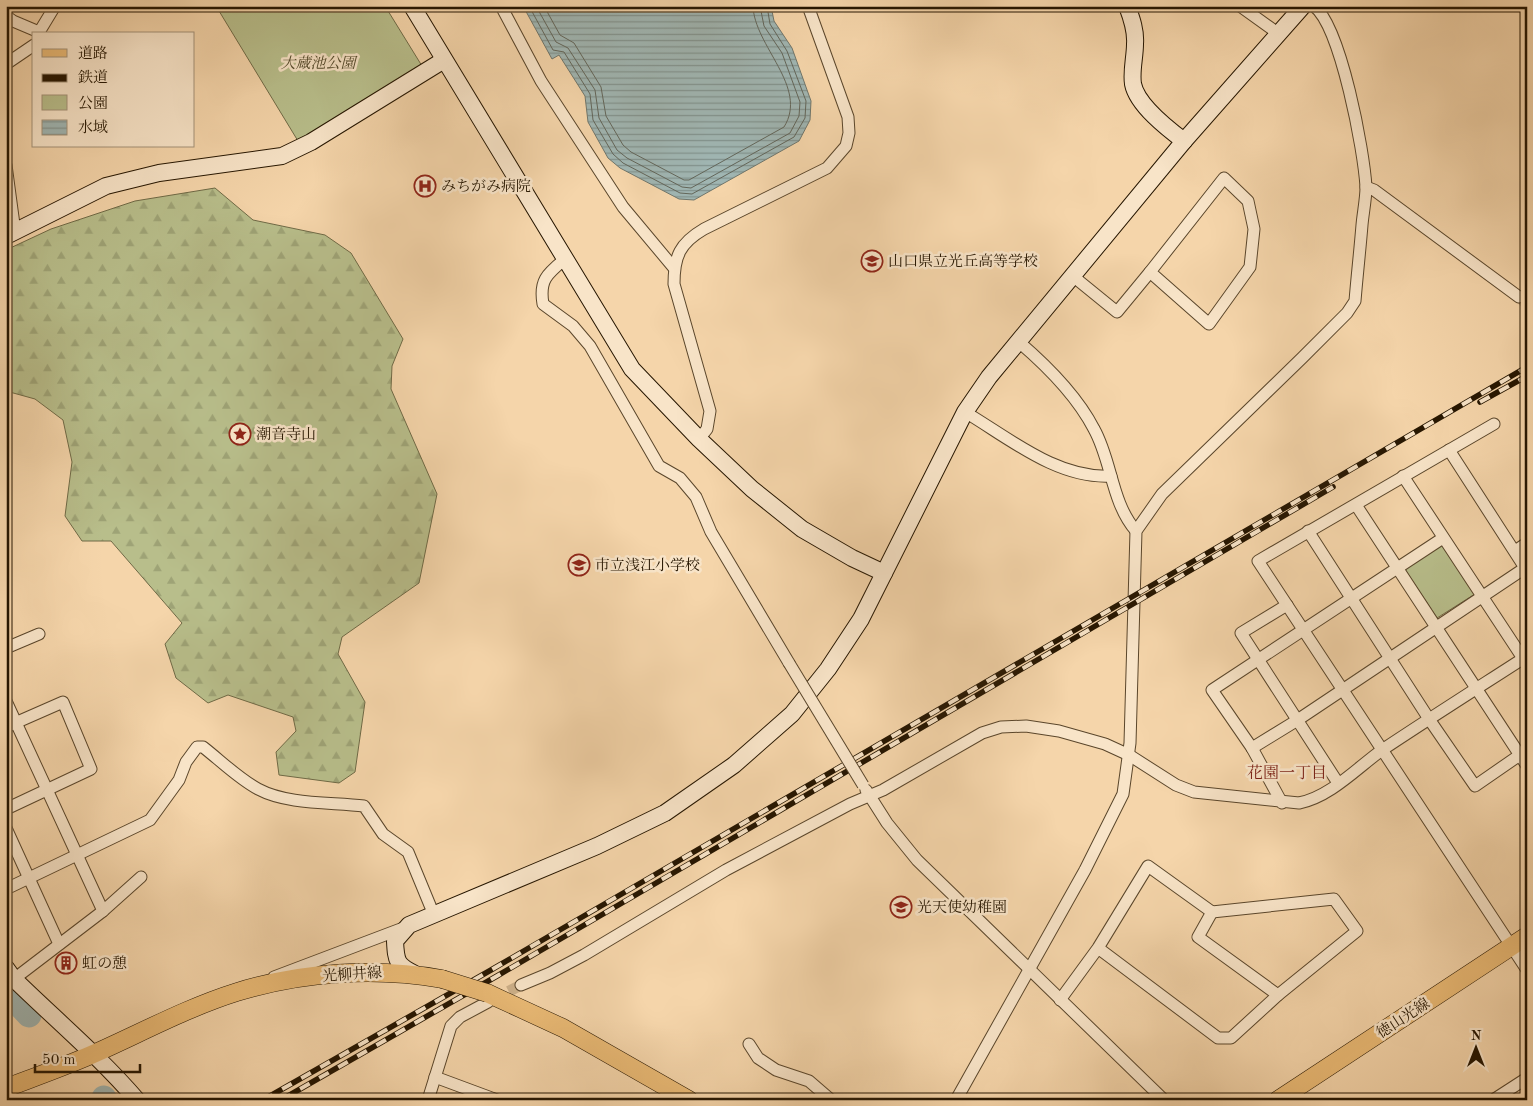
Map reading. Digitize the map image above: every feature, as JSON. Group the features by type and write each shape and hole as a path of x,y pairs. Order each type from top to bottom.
{"main road":[{"name":"徳山光線","path":"1278,1100 1527,936"},
{"name":"光柳井線","path":"6,1088 92,1054 196,1007 238,992 287,980 345,973 386,972 415,974 442,979 563,1028 689,1100"}],"street":[{"path":"40,32 55,6"},
{"path":"412,6 632,369 699,439 752,489 802,529 852,558 884,573"},
{"path":"501,6 542,81 623,207 674,268"},
{"path":"699,439 708,429 710,411 674,284 674,268 679,251 688,238 827,168 846,146 849,133 848,117 808,6"},
{"path":"1128,6 1133,21 1135,42 1133,85 1140,100 1167,128 1184,142"},
{"path":"1240,6 1279,34"},
{"path":"238,992 409,926 597,846 665,813 734,766 792,714 828,669 861,618 965,412 989,376 1074,277 1184,142 1303,6"},
{"path":"956,1100 1115,814 1123,794 1129,755 1137,577 1136,531 1162,494 1347,313 1355,301 1366,188 1355,108 1331,32 1319,10 1314,6"},
{"path":"6,16 13,22 37,32"},
{"path":"6,64 32,46"},
{"path":"6,166 11,234 106,186 158,173 282,156 311,142 444,60"},
{"path":"1074,277 1117,312 1224,178 1248,201 1254,229 1250,267 1209,324 1150,272"},
{"path":"1366,188 1374,190 1519,297"},
{"path":"564,259 548,274 541,289 543,304 573,326 590,346 659,466 680,478 696,497 711,532 869,796 917,860 1164,1100"},
{"path":"1019,342 1077,402 1094,429 1121,507 1127,520 1136,531"},
{"path":"965,412 1039,456 1074,473 1097,477 1111,476"},
{"path":"1494,424 1258,561 1527,970"},
{"path":"1252,748 1526,569 1449,450"},
{"path":"521,985 550,973 584,955 726,870 948,754 982,733 1001,727 1026,726 1059,731 1105,744 1129,755 1176,785 1194,792 1282,803 1310,801 1476,688 1525,660 1403,476"},
{"path":"1356,505 1476,688 1523,752 1527,766"},
{"path":"1308,531 1429,719 1475,786 1523,752"},
{"path":"1282,803 1252,748 1212,690 1258,662 1443,538"},
{"path":"1515,551 1527,543"},
{"path":"1287,605 1241,633 1296,721 1338,783"},
{"path":"6,648 39,634"},
{"path":"6,700 11,725 48,789 103,911"},
{"path":"6,808 91,770 63,702 11,725"},
{"path":"6,888 150,820 180,780 186,762 197,747 203,747 258,789 272,794 329,804 364,806 383,834 408,852 434,915"},
{"path":"6,828 59,944"},
{"path":"1060,1000 1098,948 1148,866 1212,912 1334,899 1356,931 1278,995 1231,1038 1218,1038 1098,948"},
{"path":"137,1100 111,1070 9,975 59,944 103,911 140,877"},
{"path":"1212,912 1198,937 1278,995"},
{"path":"409,926 395,942 395,957 400,966 415,974"},
{"path":"428,1100 451,1026 487,997"},
{"path":"748,1044 758,1058 776,1070 808,1081 831,1100"},
{"path":"435,1078 497,1100"},
{"path":"1495,1099 1527,1078"}],"green space":[{"name":"大蔵池公園","path":"216,6 385,6 422,66 298,141"},
{"path":"215,188 253,220 325,235 351,253 403,339 392,366 391,389 437,494 419,583 342,637 338,654 365,702 355,772 339,783 279,775 276,752 296,731 293,717 228,695 208,703 176,678 165,644 182,623 111,541 82,541 65,516 72,462 63,420 35,399 6,391 6,250 51,229 135,201"},
{"path":"1442,543 1475,594 1437,618 1404,568"}],"water":[{"path":"523,6 771,6 774,21 792,48 811,101 810,120 799,141 694,200 679,199 620,168 608,158 588,122 585,96 559,55 552,59"}],"waterway":[{"path":"6,995 13,998 29,1015"}],"tunnel":[{"path":"1519,297 1527,304"},
{"path":"494,999 521,985"}],"railway":[{"path":"263,1100 491,970 1527,367"},
{"path":"1480,402 1527,376"},
{"path":"281,1100 497,976 1333,487"}],"place":[{"name":"みちがみ病院","path":"425,186"},
{"name":"山口県立光丘高等学校","path":"872,261"},
{"name":"潮音寺山","path":"240,434"},
{"name":"市立浅江小学校","path":"579,565"},
{"name":"光天使幼稚園","path":"901,907"},
{"name":"虹の憩","path":"66,963"}],"district":[{"name":"花園一丁目","path":"1287,772"}]}
